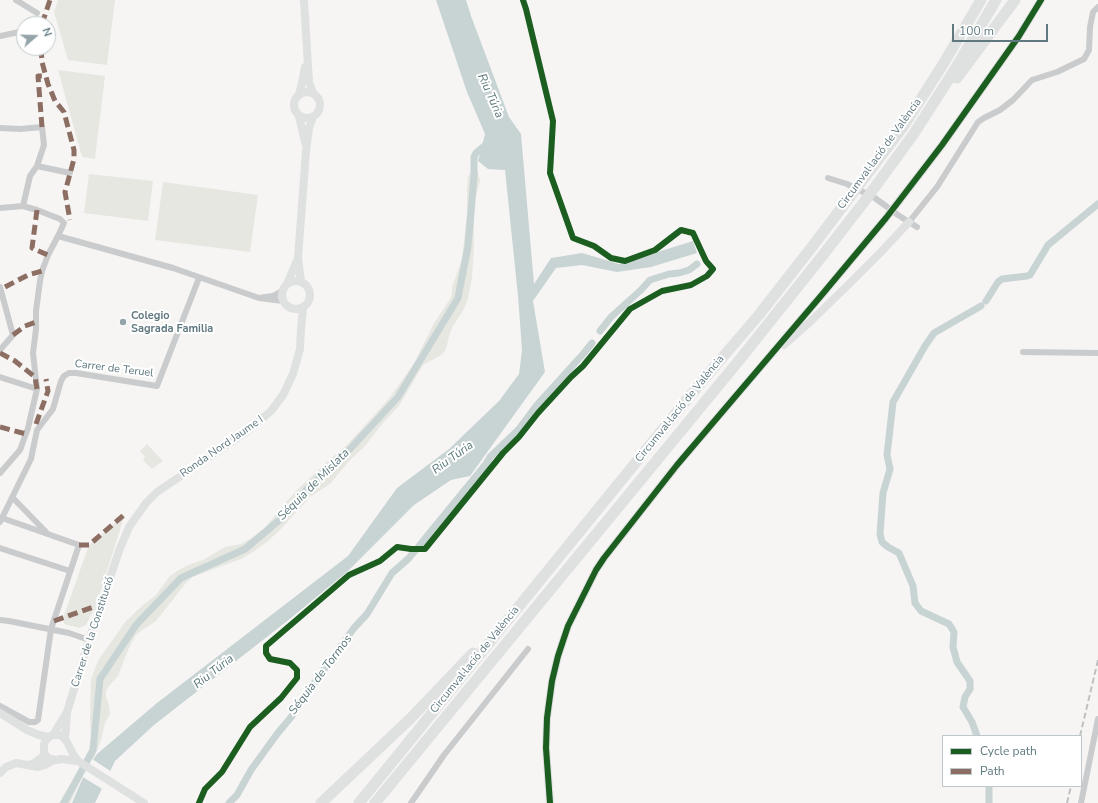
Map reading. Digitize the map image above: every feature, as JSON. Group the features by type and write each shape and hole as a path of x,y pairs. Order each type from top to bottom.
{"highway":[{"name":"Circumval·lació de València","path":"359,803 698,386 762,310 852,195 903,127 942,66 981,0"},
{"name":"Circumval·lació de València","path":"375,803 768,325 864,202 913,135 952,74 996,0"},
{"path":"913,135 941,100 1015,0"},
{"path":"321,803 416,713 566,549"}],"main road":[{"path":"301,282 298,258 306,151 313,117 317,114 320,107 319,99 313,93 309,82 304,0"},
{"path":"550,801 546,748 547,718 552,681 558,656 568,626 585,591 604,558 676,465 886,218 946,139 1019,36 1041,0"},
{"path":"299,95 307,57"},
{"path":"306,151 299,116 295,111 294,105 295,99 299,95 306,92 313,93"},
{"path":"299,116 306,118 313,117"},
{"path":"769,357 789,341 821,311 909,222"},
{"path":"284,288 291,282 301,282 307,286 309,290 310,300 303,308 295,310 286,305 283,301 282,296 284,288 298,258"},
{"name":"Ronda Nord Jaume I","path":"119,551 129,527 146,503 157,492 246,432 271,411 283,395 293,374 300,349 300,329 303,308"},
{"name":"Ronda Nord Jaume I","path":"295,310 300,329"},
{"name":"Carrer de la Constitució","path":"51,736 67,712 119,551"},
{"name":"Carrer de la Constitució","path":"67,712 67,742"},
{"path":"0,713 27,730 39,734 62,736 80,762 144,803"},
{"path":"27,730 44,751 57,760 80,762"},
{"path":"27,765 33,764 44,751 44,744 51,736"},
{"path":"0,773 6,767 16,763 38,767 57,760 67,754 67,742"}],"street":[{"path":"16,0 37,13"},
{"path":"909,222 937,188 978,122 1000,110 1013,100 1032,80 1057,72 1084,59 1089,50 1090,27 1093,12 1098,7"},
{"path":"0,36 16,33"},
{"path":"0,128 20,129 42,127 44,145 37,166 30,176 23,206"},
{"path":"37,166 70,173"},
{"path":"828,178 847,184 875,198 917,227"},
{"path":"0,208 23,206 60,219 64,223 48,255 40,281 33,353 37,389 28,428 20,450 0,473"},
{"path":"58,236 173,268 259,298 283,301"},
{"name":"Carrer de Teruel","path":"37,430 53,409 61,381 64,376 69,374 76,373 156,386 199,278"},
{"path":"0,287 13,335 0,350"},
{"path":"259,298 273,296 284,288"},
{"path":"1024,352 1098,353"},
{"path":"0,377 37,389"},
{"path":"0,706 29,722 38,720 51,629 79,545 1,520 31,460 37,430 28,428"},
{"path":"12,498 48,534"},
{"path":"32,529 35,521"},
{"path":"0,548 70,571"},
{"path":"0,620 69,633 89,640"},
{"path":"411,803 444,755 528,649"},
{"path":"1081,803 1098,719"}],"shaded area":[{"path":"58,0 115,0 107,65 68,60 54,12"},
{"path":"58,70 105,76 95,159 82,157"},
{"path":"474,170 477,170 480,181 476,196 472,278 468,299 464,309 453,326 443,354 423,365 399,406 365,446 350,460 330,484 310,497 268,541 241,559 192,577 156,621 135,636 118,676 106,691 110,714 105,723 101,740 94,758 80,781 70,803 59,803 78,776 89,752 91,739 91,680 95,668 99,659 126,621 155,596 170,576 177,571 188,565 203,560 225,547 241,544 265,528 299,488 345,447 387,401 413,365 433,325 452,294 452,287 462,259 467,213 468,177"},
{"path":"89,174 153,181 148,221 84,213"},
{"path":"163,182 258,195 250,252 155,240"},
{"path":"147,444 163,461 152,469 143,460 145,457 140,451"},
{"path":"125,514 96,606 86,625 79,628 64,624 63,618 89,545"}],"water":[{"name":"Riu Túria","path":"436,0 466,0 509,117 521,134 534,284 551,258 582,253 619,264 693,241 697,253 651,267 617,272 582,265 556,268 533,301 545,372 470,476 451,480 414,505 348,571 286,622 154,725 115,761 95,803 72,803 84,775 97,754 157,703 348,556 397,488 449,449 499,401 519,374 522,350 505,170 488,169 478,161 485,134 467,92"}],"pier":[{"path":"92,759 112,772 104,790 81,776"}],"waterway":[{"name":"Séquia de Mislata","path":"64,803 93,750 100,679 136,625 181,578 245,549 283,517 309,487 350,449 398,397 458,298 468,246 474,176 474,157 476,153 488,143"},
{"path":"986,301 998,282 1002,279 1030,275 1048,245 1098,204"},
{"name":"Séquia de Tormos","path":"600,331 611,317 650,280 689,270 697,264"},
{"path":"977,735 972,722 963,707 965,697 970,689 970,681 957,662 953,647 954,632 949,624 921,611 915,603 913,586 899,553 882,542 880,534 883,493 890,469 887,455 893,402 934,333 981,306"},
{"name":"Séquia de Tormos","path":"419,546 486,464 490,457 519,429 536,406 592,343"},
{"name":"Séquia de Tormos","path":"229,803 237,795 251,770 292,716 301,700 354,628 367,614 392,573 415,551"},
{"path":"989,787 989,803"}],"railway":[{"path":"1080,735 1098,660"},
{"path":"1067,803 1071,787"}],"marked path":[{"path":"45,16 50,0"},
{"path":"42,56 48,84 55,101 64,112 74,150 74,159 65,192 70,220"},
{"path":"42,127 38,76 46,76"},
{"path":"37,210 32,248 48,255"},
{"path":"5,287 28,275 42,271"},
{"path":"13,335 25,326 36,322"},
{"path":"0,353 15,361 35,377 37,389"},
{"path":"36,424 48,391 46,379"},
{"path":"0,427 26,434"},
{"path":"79,545 89,545 125,514"},
{"path":"54,621 96,606"}],"cycle path":[{"path":"199,803 205,789 222,772 250,727 281,698 297,678 297,670 290,663 270,659 266,653 266,646 349,575 380,561 397,547 425,549 503,453 519,437 538,413 571,377 583,366 630,309 662,291 691,285 707,276 713,269 706,261 693,233 681,230 655,250 625,261 611,258 594,246 573,238 550,173 553,121 523,0"},
{"path":"550,803 546,748 547,718 552,681 558,656 568,626 596,570 677,465 886,218 942,145 1019,36 1041,0"}],"place":[{"name":"Colegio Sagrada Familia","path":"123,322"}]}
